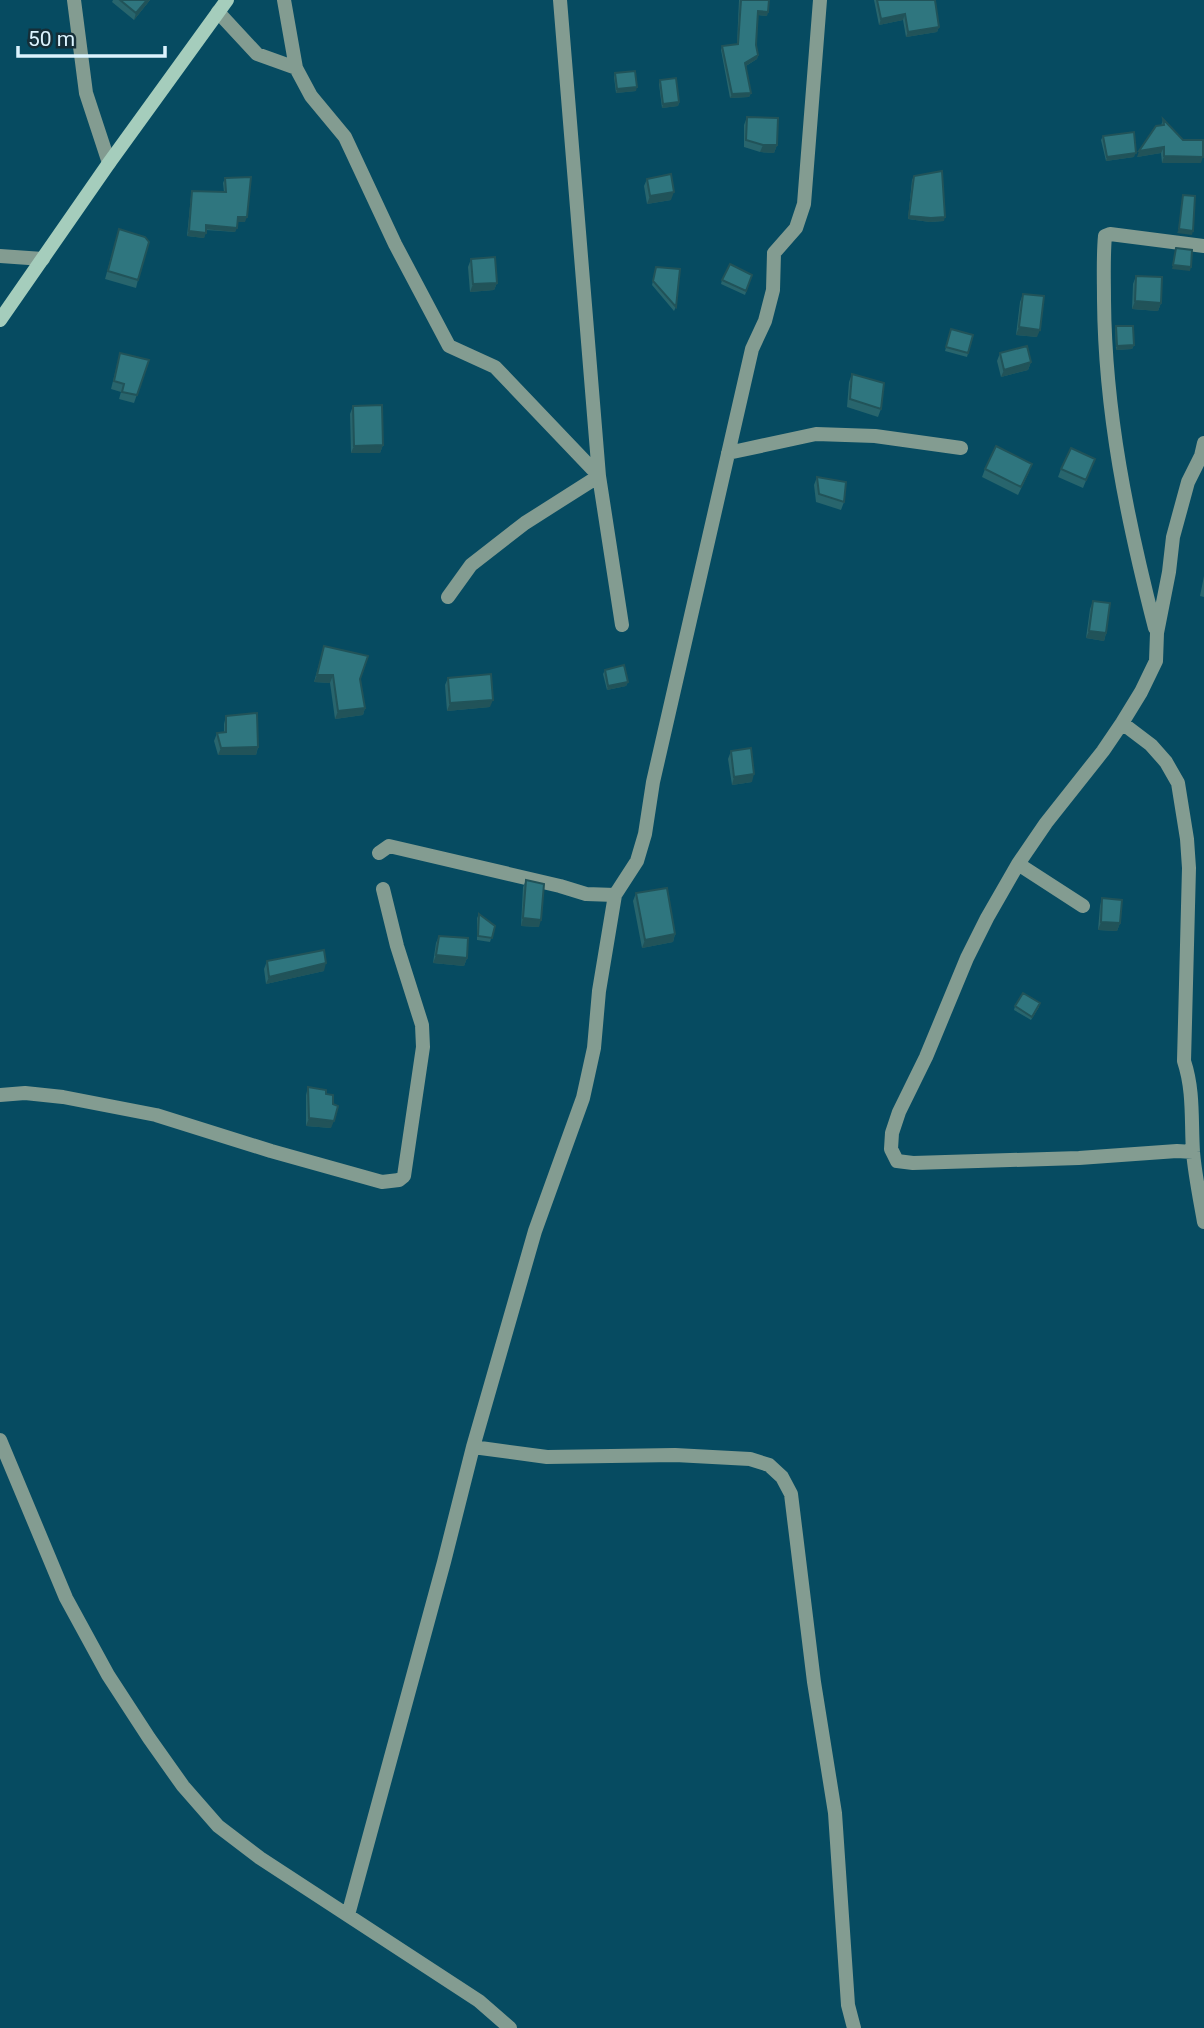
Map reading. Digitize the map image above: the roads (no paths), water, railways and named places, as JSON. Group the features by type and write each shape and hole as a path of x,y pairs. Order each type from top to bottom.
{"main road":[{"path":"0,320 223,6"}],"street":[{"path":"74,0 86,93 109,163"},
{"path":"284,0 296,68 311,96 345,137 395,244 449,346 495,367 599,476"},
{"path":"560,0 599,476 622,625"},
{"path":"348,1915 473,1447 535,1231 583,1098 594,1048 599,990 615,895 637,861 645,834 653,782 752,349 765,321 773,290 774,253 796,228 804,204 820,0"},
{"path":"223,6 257,54 296,68"},
{"path":"1157,633 1134,546 1110,408 1105,349 1105,236 1110,234 1204,246"},
{"path":"0,256 43,259"},
{"path":"728,453 816,433 875,436 961,448"},
{"path":"1193,1152 913,1163 897,1161 891,1149 892,1133 899,1112 926,1057 967,958 1018,864 1046,823 1103,751 1141,692 1156,661 1157,633 1176,525 1188,482 1204,443"},
{"path":"448,597 471,565 525,523 599,476"},
{"path":"1122,723 1150,745 1166,762 1178,783 1187,839 1189,888 1184,1061 1193,1110 1193,1152 1204,1222"},
{"path":"379,853 389,846 586,894 615,895"},
{"path":"1018,864 1083,906"},
{"path":"0,1096 25,1093 63,1097 156,1115 382,1182 399,1180 404,1176 424,1047 422,1025 383,890"},
{"path":"0,1440 66,1598 108,1675 183,1786 218,1826 260,1858 479,2001 510,2028"},
{"path":"473,1447 547,1457 675,1455 750,1460 769,1465 782,1477 791,1494 814,1682 835,1813 848,2005 854,2028"}]}
